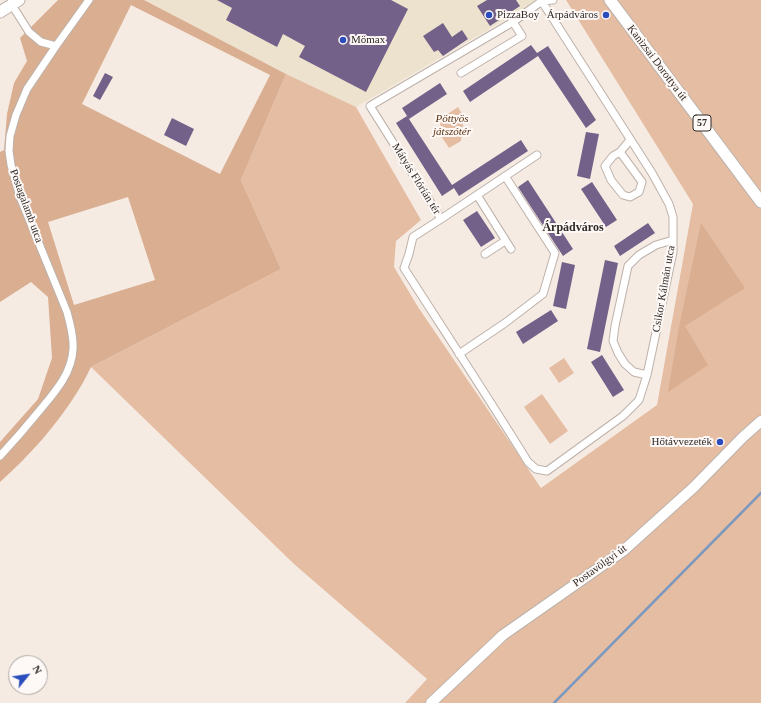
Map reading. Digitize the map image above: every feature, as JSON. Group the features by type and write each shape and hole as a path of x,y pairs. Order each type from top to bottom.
{"main road":[{"name":"Kanizsai Dorottya út","path":"610,0 761,202"},
{"path":"0,12 15,2"}],"street":[{"name":"Postagalamb utca","path":"0,456 24,430 60,385 66,376 70,365 73,348 67,312 20,197 11,165 9,151 10,136 26,89 89,0"},
{"path":"461,73 522,36 513,22 542,1 553,0"},
{"name":"Csikor Kálmán utca","path":"459,354 528,462 536,469 547,471 623,416 639,400 647,375 673,252 673,217 669,204 652,173 542,1"},
{"path":"15,2 29,32 41,42 56,46"},
{"name":"Mátyás Flórián tér","path":"513,22 370,106 441,218 537,156"},
{"path":"620,152 642,182 639,192 630,197 623,195 611,180 605,166 630,140"},
{"path":"441,218 413,237 410,254 404,268 459,354 543,294 555,253 505,176"},
{"path":"477,195 510,249"},
{"path":"647,375 634,372 625,364 613,341 615,326 628,266 639,255 650,248 673,240"},
{"path":"485,254 505,241"},
{"name":"Postavölgyi út","path":"431,703 503,635 623,551 694,487 743,437 761,421"}],"shaded area":[{"path":"58,0 144,0 286,74 241,180 281,269 91,367 70,404 52,428 22,461 0,482 0,442 38,399 52,358 48,297 31,282 0,302 0,152 4,150 7,114 14,83 27,61 20,38","holes":["131,5 270,75 220,174 82,104","128,197 155,280 74,305 48,222"]},
{"path":"144,0 539,0 356,107 286,74"},
{"path":"701,223 745,288 685,326 708,365 668,392 679,327"}],"green space":[{"path":"566,0 761,0 761,703 405,703 427,679 294,564 91,367 281,269 241,180 286,74 356,107 421,220 396,241 394,267 418,307 541,488 657,405 693,204"},
{"name":"Pöttyös játszótér","path":"458,107 464,117 461,141 449,148 441,136 440,119"},
{"path":"564,358 574,373 559,383 549,368"},
{"path":"542,394 568,431 550,444 524,407"}],"building":[{"name":"Mömax","path":"217,0 391,0 408,9 366,92 299,57 305,46 283,34 277,47 226,20 232,8"},
{"path":"487,0 516,0 520,6 490,26 477,6"},
{"path":"443,23 452,37 462,30 468,39 443,56 438,50 434,52 423,36"},
{"path":"531,45 537,53 548,46 596,120 586,128 538,56 470,102 463,91"},
{"path":"105,73 113,77 100,100 93,96"},
{"path":"440,83 447,94 409,119 402,108"},
{"path":"407,116 452,185 521,140 528,151 459,196 454,188 442,196 396,123"},
{"path":"172,118 194,129 186,146 164,135"},
{"path":"586,132 599,134 590,179 577,176"},
{"path":"528,180 573,249 563,256 518,187"},
{"path":"592,182 617,220 606,227 581,189"},
{"path":"477,211 495,238 481,247 463,220"},
{"path":"648,223 655,233 620,256 614,246"},
{"path":"605,260 618,263 600,352 587,349"},
{"path":"562,262 575,265 566,309 553,306"},
{"path":"551,310 558,321 523,344 516,332"},
{"path":"602,355 624,390 613,397 591,362"}],"waterway":[{"path":"554,703 761,493"}],"place":[{"name":"PizzaBoy","path":"489,15"},
{"name":"Árpádváros","path":"606,15"},
{"name":"Mömax","path":"343,40"},
{"name":"Hőtávvezeték","path":"720,442"}],"district":[{"name":"Árpádváros","path":"573,228"}]}
